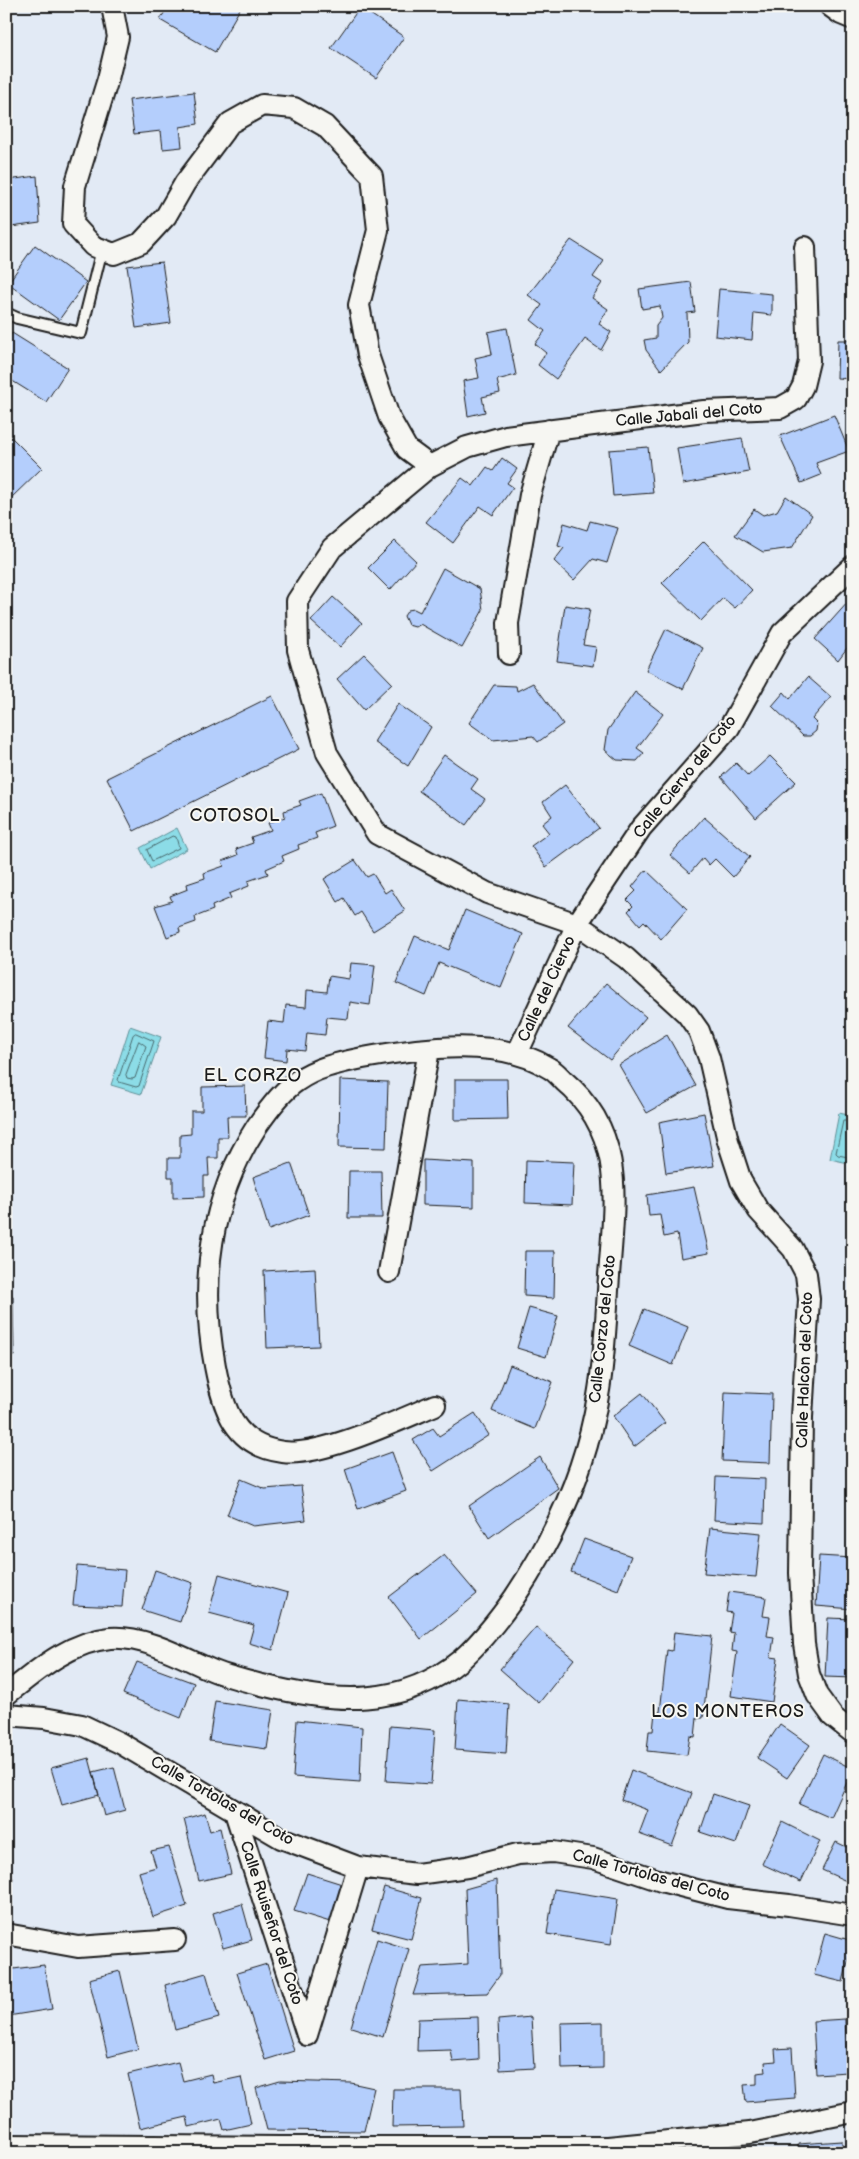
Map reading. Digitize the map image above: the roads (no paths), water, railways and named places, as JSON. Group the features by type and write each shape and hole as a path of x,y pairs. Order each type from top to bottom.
{"street":[{"path":"112,6 118,37 108,79 75,186 74,224 93,246 114,254 141,243 166,216 186,183 230,123 262,105 294,108 326,126 372,176 378,230 359,304 368,355 389,417 408,449 430,466"},
{"name":"Calle Jabali del Coto","path":"430,466 467,448 506,436 704,411 780,408 796,399 803,386 809,361 805,246"},
{"path":"509,654 508,623 530,495 549,430"},
{"name":"Calle Halcón del Coto","path":"430,466 332,548 297,600 298,650 327,753 377,834 487,893 576,924 626,958 687,1014 699,1031 709,1058 728,1141 741,1181 758,1210 793,1249 806,1274 809,1299 802,1417 800,1574 804,1644 810,1674 817,1694 833,1717 853,1733"},
{"name":"Calle Ciervo del Coto","path":"576,924 641,828 729,728 782,633 853,566"},
{"name":"Calle del Ciervo","path":"516,1054 576,924"},
{"name":"Calle Corzo del Coto","path":"6,1695 44,1664 86,1643 112,1638 139,1640 223,1675 305,1696 344,1699 385,1695 421,1685 461,1659 496,1623 538,1563 568,1501 586,1451 599,1394 614,1203 612,1165 601,1125 581,1095 549,1067 516,1054 487,1046 429,1050 329,1064 294,1082 265,1114 241,1150 226,1189 211,1246 207,1286 209,1332 217,1375 227,1413 238,1430 258,1446 283,1453 310,1452 384,1427 435,1405"},
{"path":"389,1272 429,1050"},
{"name":"Calle Tortolas del Coto","path":"6,1715 44,1718 82,1725 120,1743 281,1838 358,1867 417,1874 466,1867 518,1854 553,1852 593,1858 661,1881 728,1898 789,1904 853,1915"},
{"name":"Calle Ruiseñor del Coto","path":"235,1812 307,2035 358,1867"},
{"path":"6,1934 78,1947 175,1940"},
{"path":"6,2145 608,2147 750,2133 853,2112"}],"lane":[{"path":"6,313 17,318 81,333 102,249"}],"water":[{"path":"177,828 187,849 150,869 140,848"},
{"path":"130,1026 161,1037 141,1094 111,1085"},
{"path":"839,1113 853,1116 853,1164 830,1159"}],"district":[{"name":"COTOSOL","path":"235,815"},
{"name":"EL CORZO","path":"253,1075"},
{"name":"LOS MONTEROS","path":"728,1711"}]}
